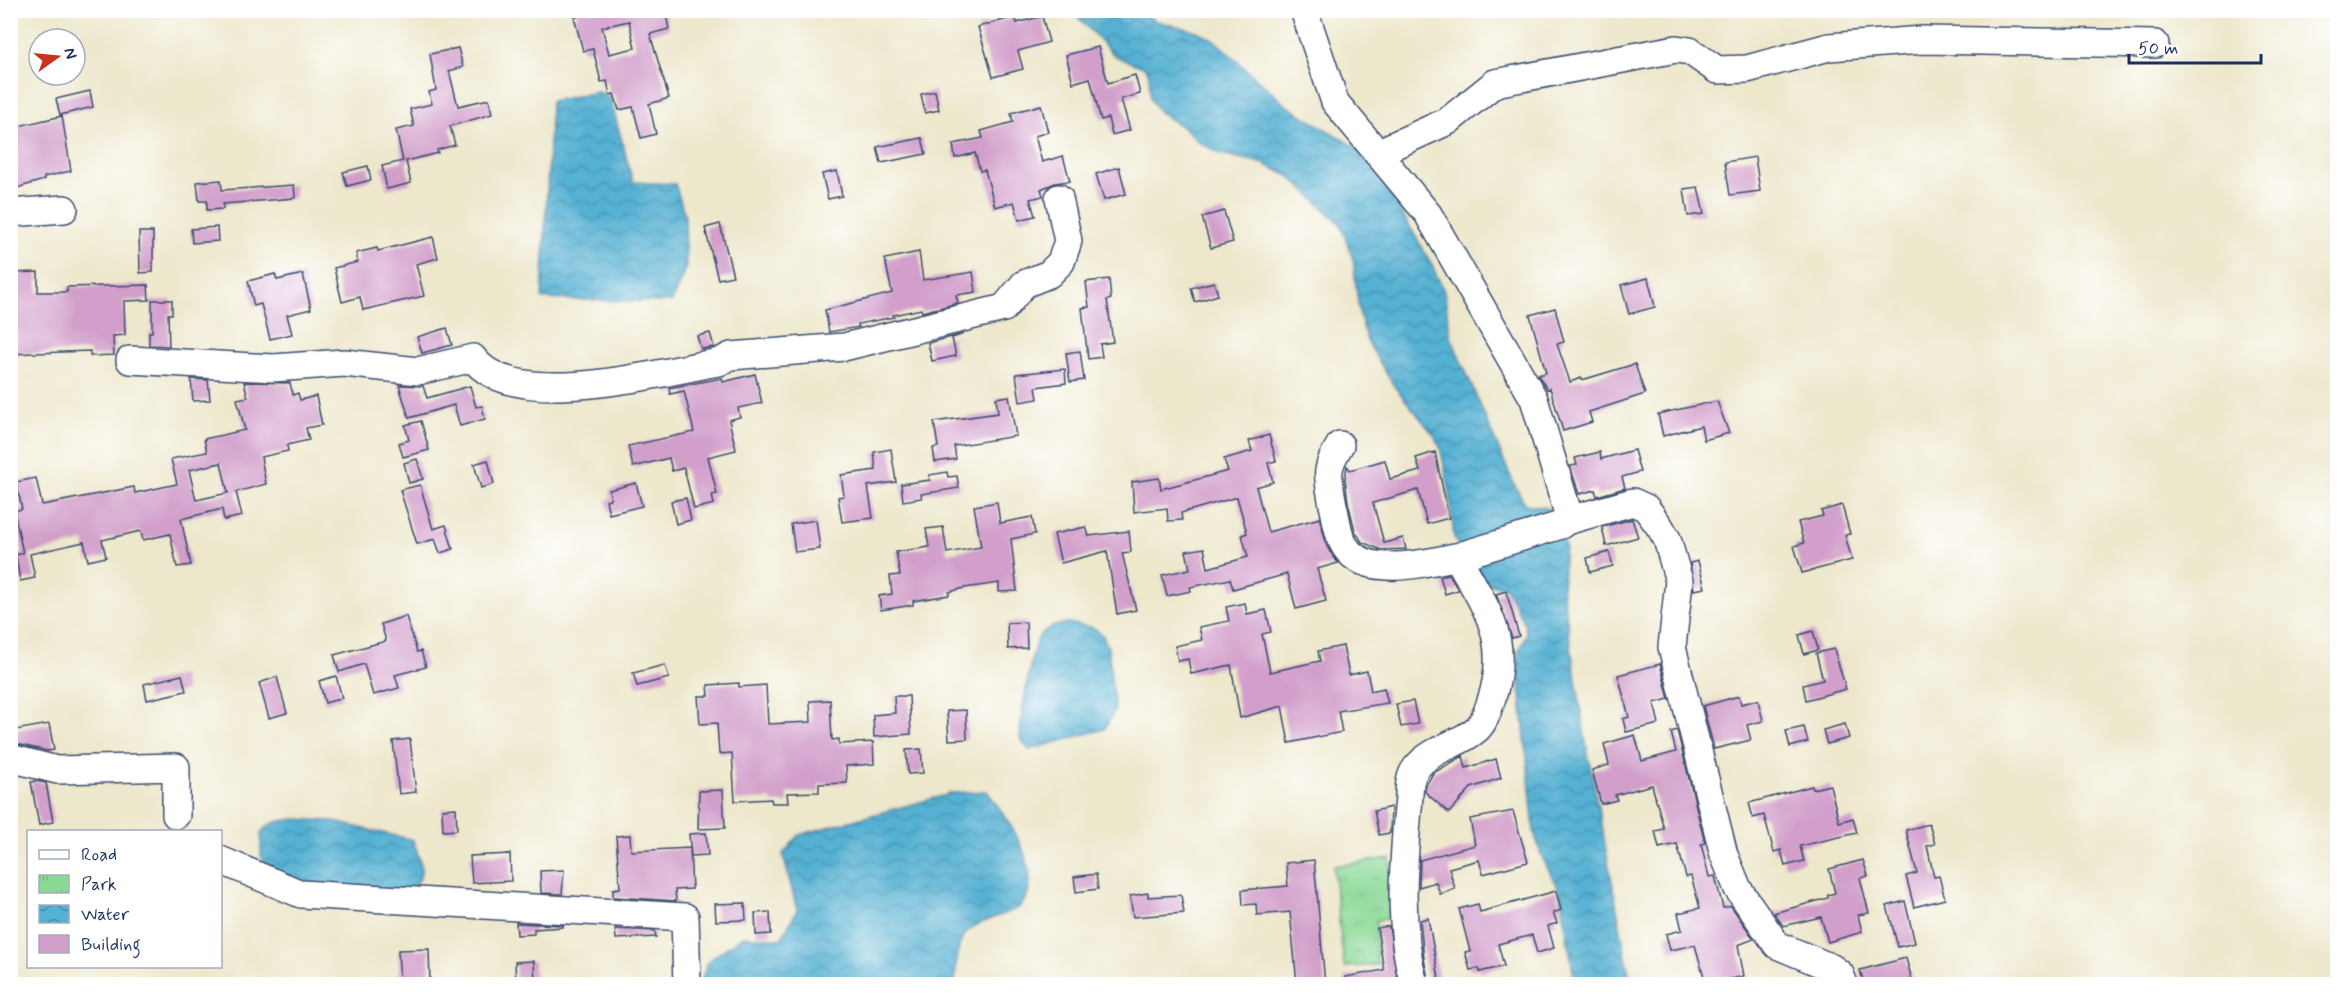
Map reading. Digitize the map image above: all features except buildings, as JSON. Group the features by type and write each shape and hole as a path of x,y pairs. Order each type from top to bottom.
{"street":[{"path":"1304,10 1335,102 1428,214 1534,399 1567,510 1563,523"},
{"path":"1377,153 1448,121 1495,83 1676,49 1690,51 1717,70 1747,69 1829,47 1923,40 2155,44"},
{"path":"130,360 273,368 344,363 418,371 473,358 482,371 525,386 570,387 719,362 731,356 844,347 1004,309 1024,284 1049,274 1061,262 1068,241 1059,198"},
{"path":"10,213 64,209"},
{"path":"1340,445 1327,469 1341,540 1356,558 1381,566 1461,556 1633,502 1646,508 1666,539 1679,581 1672,647 1724,855 1738,890 1777,945 1832,968 1840,974 1845,984"},
{"path":"1414,984 1402,913 1402,856 1409,786 1415,769 1436,750 1477,729 1485,716 1493,692 1498,664 1492,620 1481,595 1459,560 1461,556"},
{"path":"10,758 57,770 176,767 176,815"},
{"path":"222,861 301,894 685,917 687,984"}],"green space":[{"path":"1390,858 1395,919 1376,920 1377,965 1344,967 1333,866"}],"water":[{"path":"1072,11 1140,11 1156,21 1197,31 1213,39 1287,106 1354,146 1382,179 1430,261 1444,291 1451,337 1513,482 1525,504 1552,509 1565,546 1562,587 1584,732 1631,984 1575,984 1560,892 1541,855 1534,831 1517,655 1526,635 1525,626 1506,588 1487,583 1470,568 1454,538 1449,488 1440,447 1434,435 1394,386 1367,341 1359,312 1353,259 1340,223 1289,176 1262,163 1221,154 1198,142 1186,129 1160,113 1150,98 1149,74 1146,68 1115,56"},
{"path":"598,92 608,96 611,101 633,182 675,184 685,216 686,266 672,302 542,299 551,101"},
{"path":"1067,623 1094,628 1103,636 1108,647 1115,711 1104,729 1029,750 1020,738 1020,730 1026,686 1036,644 1045,631"},
{"path":"987,791 1022,846 1030,878 1028,893 1016,909 975,926 965,934 957,955 955,984 700,984 708,961 743,936 781,939 797,910 783,854 799,835 953,793"},
{"path":"294,819 330,821 413,840 421,863 418,882 404,894 283,880 267,867 261,856 261,833 266,827 276,822"}]}
